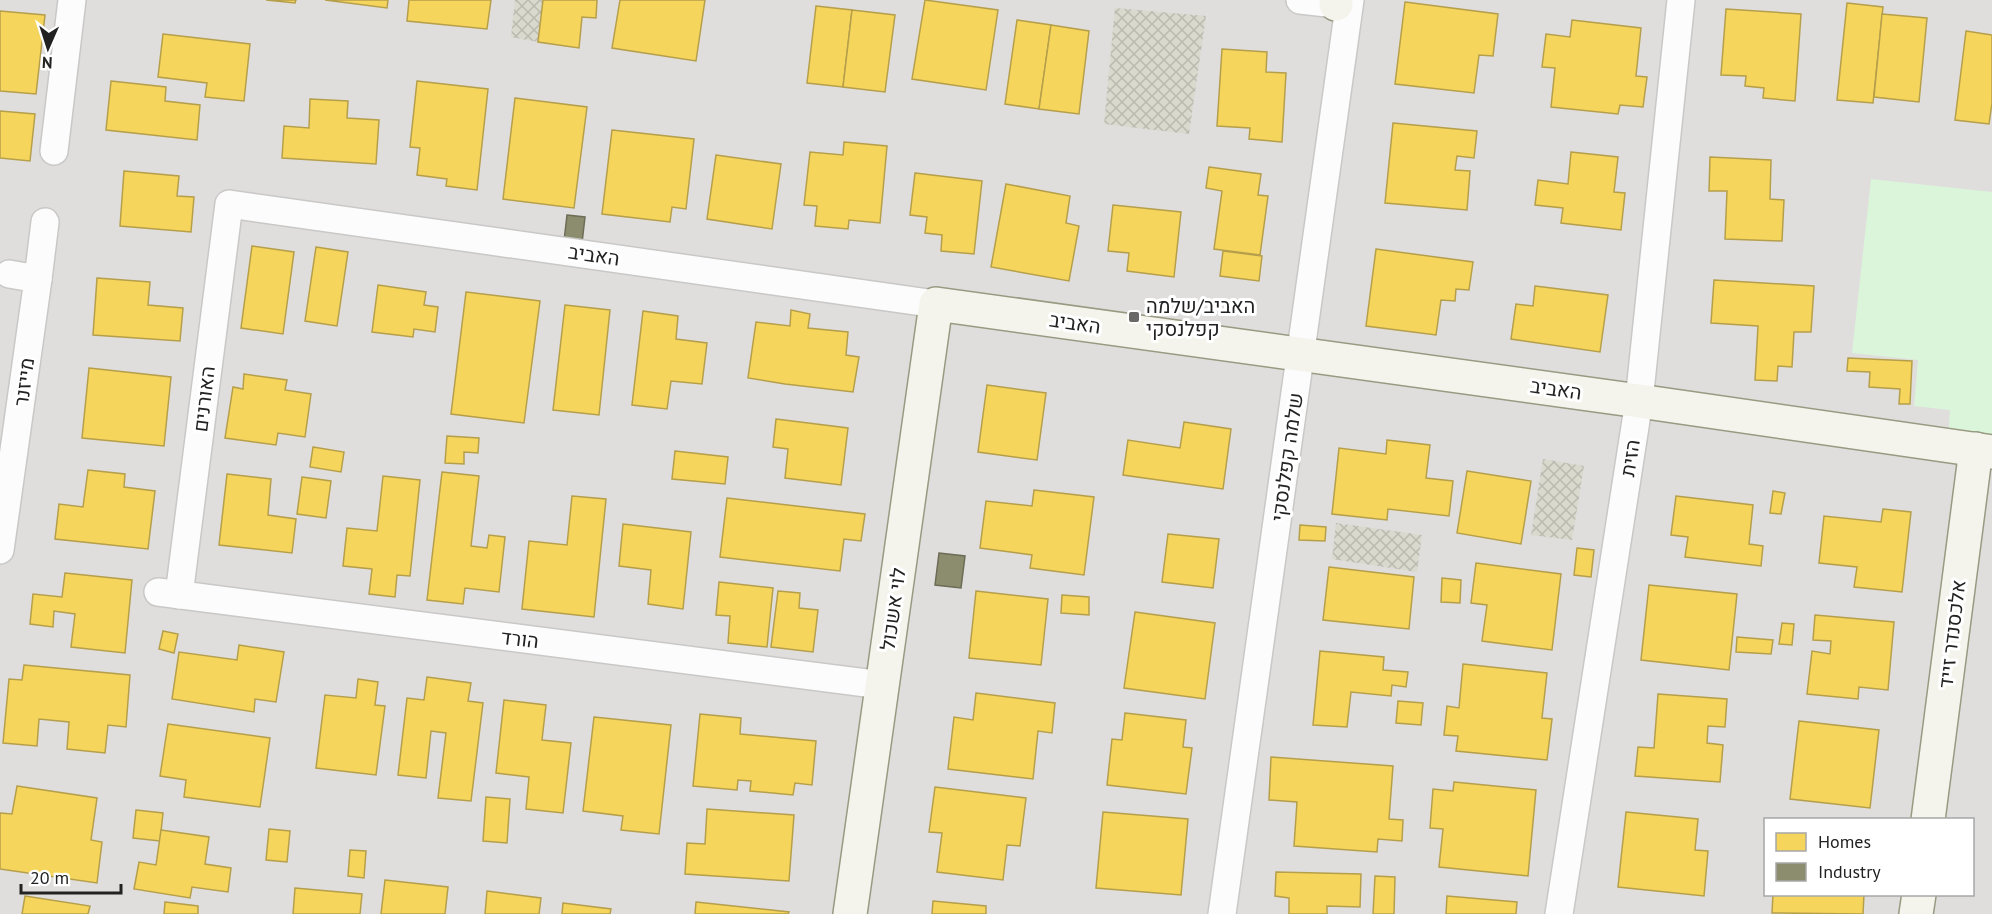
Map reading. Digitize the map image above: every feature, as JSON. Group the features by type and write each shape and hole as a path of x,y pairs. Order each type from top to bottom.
{"street":[{"path":"54,151 72,0"},
{"path":"1300,0 1341,1"},
{"name":"הזית","path":"1559,914 1639,401 1681,0"},
{"name":"שלמה קפלנסקי","path":"1222,914 1301,354 1341,1"},
{"name":"האביב","path":"229,204 1984,451"},
{"name":"האורנים","path":"168,594 229,204"},
{"name":"מייזנר","path":"0,550 45,222"},
{"path":"9,274 38,279"},
{"name":"לוי אשכול","path":"850,914 936,304"},
{"name":"אלכסנדר זייד","path":"1928,818 1984,451"},
{"name":"הורד","path":"168,594 882,685"},
{"path":"1916,914 1919,896"}],"shaded area":[{"path":"0,0 1992,0 1992,914 0,914"},
{"path":"515,0 543,0 538,42 511,37"},
{"path":"1115,8 1206,16 1189,134 1104,124"},
{"path":"1543,459 1584,466 1572,540 1531,535"},
{"path":"1336,523 1422,535 1417,572 1332,559"}],"green space":[{"path":"1871,179 1992,192 1992,443 1948,438 1950,410 1914,406 1918,360 1852,353"}],"building: Homes":[{"path":"266,0 296,0 295,3"},
{"path":"325,0 388,0 387,8"},
{"path":"409,0 491,0 487,29 407,21"},
{"path":"543,0 597,0 596,18 582,17 579,48 538,42"},
{"path":"620,0 705,0 696,61 612,48"},
{"path":"925,0 998,10 986,90 912,79"},
{"path":"1405,2 1498,14 1493,56 1479,55 1474,93 1395,84"},
{"path":"1847,3 1883,7 1873,103 1837,100"},
{"path":"816,6 852,10 843,87 807,83"},
{"path":"1726,9 1801,14 1795,101 1763,98 1764,88 1745,86 1746,76 1721,75"},
{"path":"852,10 895,15 885,92 843,87"},
{"path":"0,11 45,15 36,94 0,91"},
{"path":"1882,14 1927,18 1919,102 1874,97"},
{"path":"1017,20 1051,25 1039,109 1005,104"},
{"path":"1572,20 1641,28 1636,76 1647,77 1643,107 1620,105 1618,114 1551,107 1555,68 1542,67 1546,34 1570,37"},
{"path":"1051,25 1089,31 1079,114 1039,109"},
{"path":"1966,31 1992,35 1992,103 1989,124 1955,120"},
{"path":"163,34 250,44 244,101 205,97 207,83 158,77"},
{"path":"1222,49 1267,52 1266,72 1286,73 1282,142 1249,139 1250,128 1217,126"},
{"path":"111,81 166,87 165,101 200,105 197,140 106,130"},
{"path":"417,81 488,89 477,190 446,186 447,179 417,175 420,148 410,147"},
{"path":"515,98 587,107 574,208 503,199"},
{"path":"310,99 348,101 347,118 379,120 376,164 282,158 284,126 309,128"},
{"path":"0,111 35,114 30,161 0,158"},
{"path":"1393,123 1477,131 1474,158 1457,156 1455,170 1470,171 1467,210 1385,203"},
{"path":"612,130 694,139 686,209 672,207 670,222 602,214"},
{"path":"844,142 887,146 880,223 849,220 848,229 815,226 817,206 804,205 810,152 843,155"},
{"path":"1571,152 1618,157 1614,192 1625,193 1621,230 1561,223 1563,208 1535,205 1538,180 1568,184"},
{"path":"716,155 781,164 772,229 707,219"},
{"path":"1710,157 1771,160 1770,199 1784,200 1782,241 1725,239 1727,191 1709,191"},
{"path":"1209,167 1261,174 1258,195 1268,196 1260,255 1214,249 1222,191 1206,188"},
{"path":"124,171 179,176 177,196 194,197 191,232 120,226"},
{"path":"915,173 982,181 974,254 941,251 942,235 925,233 927,217 910,215"},
{"path":"1006,184 1070,196 1066,223 1079,226 1069,281 991,267"},
{"path":"1113,205 1181,212 1174,277 1127,271 1129,253 1108,251"},
{"path":"252,246 294,252 283,334 241,328"},
{"path":"316,247 348,252 337,326 305,321"},
{"path":"1376,249 1473,262 1469,290 1456,289 1455,301 1441,300 1436,335 1366,326"},
{"path":"1223,251 1262,256 1259,281 1220,276"},
{"path":"97,278 150,282 148,305 183,308 180,341 93,335"},
{"path":"1714,280 1814,286 1811,332 1794,332 1792,367 1778,366 1777,381 1755,380 1758,326 1711,323"},
{"path":"378,285 426,292 424,305 438,307 435,332 414,329 413,337 372,332"},
{"path":"1535,286 1608,295 1600,352 1511,339 1516,304 1533,306"},
{"path":"466,292 540,301 524,423 451,414"},
{"path":"565,305 610,310 599,415 553,410"},
{"path":"791,310 810,314 808,328 848,332 846,355 859,357 853,392 748,378 756,322 790,326"},
{"path":"643,311 678,316 676,339 707,343 702,384 671,381 667,409 632,405"},
{"path":"1848,358 1912,361 1910,404 1899,404 1900,389 1869,387 1870,372 1847,371"},
{"path":"89,368 171,377 164,446 82,438"},
{"path":"244,374 287,380 285,390 311,394 305,437 278,433 276,445 225,438 233,387 243,389"},
{"path":"987,385 1046,393 1037,460 978,452"},
{"path":"776,419 848,428 841,485 785,478 788,449 773,447"},
{"path":"1184,422 1231,429 1223,489 1123,475 1128,440 1180,448"},
{"path":"447,436 479,438 478,453 464,452 464,464 445,463"},
{"path":"1387,440 1430,445 1426,478 1453,481 1449,516 1388,509 1387,520 1332,514 1339,448 1386,454"},
{"path":"313,447 344,452 341,472 310,467"},
{"path":"675,451 728,457 725,484 672,479"},
{"path":"88,470 125,474 124,487 155,491 148,549 55,539 59,504 83,507"},
{"path":"1467,471 1531,481 1521,544 1457,533"},
{"path":"442,472 479,476 471,546 487,548 489,535 505,537 499,592 465,588 463,604 427,600"},
{"path":"227,474 271,479 268,515 296,519 292,553 219,545"},
{"path":"383,476 420,480 410,576 397,575 395,597 369,594 372,569 343,566 347,528 377,531"},
{"path":"302,477 331,481 326,518 297,514"},
{"path":"1034,490 1094,497 1084,575 1030,568 1032,555 980,548 986,501 1032,506"},
{"path":"1773,491 1785,493 1781,514 1770,513"},
{"path":"572,496 606,499 594,617 522,609 529,541 567,545"},
{"path":"1676,496 1753,505 1749,544 1763,546 1761,566 1685,557 1688,537 1671,535"},
{"path":"727,498 865,514 861,541 844,539 840,571 720,557"},
{"path":"1883,509 1911,512 1902,592 1854,587 1857,567 1819,563 1824,516 1881,522"},
{"path":"623,524 691,532 683,609 648,604 651,570 619,566"},
{"path":"1300,525 1326,527 1325,541 1299,540"},
{"path":"1168,534 1219,539 1213,588 1162,582"},
{"path":"1577,548 1594,550 1591,577 1574,575"},
{"path":"1476,563 1561,574 1552,650 1482,641 1487,605 1471,603"},
{"path":"1329,567 1414,577 1409,629 1323,620"},
{"path":"65,573 132,580 125,653 71,647 75,614 54,611 53,627 30,624 33,594 62,597"},
{"path":"1442,578 1461,580 1460,603 1441,602"},
{"path":"719,582 773,588 767,647 728,643 730,616 716,615"},
{"path":"1649,585 1737,594 1729,670 1641,660"},
{"path":"778,591 800,593 799,608 818,610 813,652 771,647"},
{"path":"976,591 1048,599 1041,665 969,658"},
{"path":"1062,595 1089,597 1089,615 1061,613"},
{"path":"1135,612 1215,623 1205,699 1124,688"},
{"path":"1815,615 1894,622 1888,690 1859,687 1858,699 1807,694 1812,651 1830,654 1831,641 1813,640"},
{"path":"1782,623 1794,624 1792,645 1779,644"},
{"path":"163,631 178,634 174,653 159,649"},
{"path":"1737,637 1773,640 1771,654 1736,652"},
{"path":"239,645 284,652 276,702 255,699 254,712 172,699 179,652 237,660"},
{"path":"1320,651 1384,657 1383,670 1408,672 1406,687 1392,685 1391,696 1351,692 1347,727 1313,725"},
{"path":"1463,664 1547,673 1542,718 1552,719 1547,760 1456,751 1458,736 1444,735 1447,706 1459,708"},
{"path":"24,665 130,675 126,727 108,725 105,753 67,749 69,722 39,719 37,746 3,743 9,679 22,680"},
{"path":"427,677 471,683 468,701 483,703 471,801 438,798 446,733 431,731 426,778 398,775 407,698 424,700"},
{"path":"358,679 378,682 375,705 385,706 376,775 316,768 325,695 356,698"},
{"path":"976,693 1055,703 1052,733 1038,731 1033,779 948,769 954,717 973,720"},
{"path":"1658,694 1727,699 1725,727 1708,726 1707,743 1723,745 1720,782 1635,776 1638,747 1654,748"},
{"path":"504,700 546,705 542,740 571,743 563,813 526,809 529,777 496,773"},
{"path":"1398,701 1423,703 1421,725 1396,723"},
{"path":"1125,713 1186,720 1183,747 1192,748 1186,794 1107,785 1112,739 1122,740"},
{"path":"700,714 741,718 740,734 816,741 812,785 795,783 793,795 750,791 751,781 738,780 737,790 693,786"},
{"path":"594,717 671,725 659,834 621,830 623,816 583,811"},
{"path":"1799,721 1879,730 1870,808 1790,799"},
{"path":"168,724 270,738 260,807 184,797 186,780 160,776"},
{"path":"1271,757 1393,766 1389,819 1403,820 1402,841 1378,839 1377,852 1294,846 1297,802 1269,800"},
{"path":"1454,782 1536,790 1528,876 1439,867 1443,829 1430,828 1433,789 1453,791"},
{"path":"17,786 97,798 91,840 102,842 97,883 0,869 0,813 12,814"},
{"path":"935,787 1026,798 1020,846 1007,845 1003,880 937,872 942,833 929,832"},
{"path":"486,797 510,799 507,843 483,841"},
{"path":"707,809 794,815 789,881 685,874 687,843 705,844"},
{"path":"136,810 163,813 160,841 133,838"},
{"path":"1103,812 1188,819 1181,895 1096,888"},
{"path":"1626,812 1698,819 1695,850 1708,851 1704,896 1618,887"},
{"path":"269,829 290,831 287,862 266,860"},
{"path":"161,830 209,837 205,864 231,868 228,892 192,887 190,898 134,889 139,862 156,865"},
{"path":"350,850 366,851 364,878 348,876"},
{"path":"1276,872 1361,874 1360,907 1327,906 1327,914 1289,914 1289,898 1275,896"},
{"path":"1375,876 1395,877 1394,914 1373,914"},
{"path":"385,880 448,887 445,914 381,914"},
{"path":"295,888 362,894 360,914 293,914"},
{"path":"487,891 541,898 539,914 485,914"},
{"path":"25,896 90,906 88,914 22,914"},
{"path":"1447,896 1517,902 1516,914 1446,914"},
{"path":"1773,896 1864,896 1863,914 1772,913"},
{"path":"933,901 986,906 986,914 932,914"},
{"path":"165,902 198,906 198,914 164,914"},
{"path":"696,902 789,912 788,914 695,914"},
{"path":"563,903 611,909 610,914 562,914"}],"building: Industry":[{"path":"567,215 585,217 582,243 564,241"},
{"path":"939,553 965,556 961,588 935,585"}],"place":[{"name":"האביב/שלמה קפלנסקי","path":"1134,317"}]}
